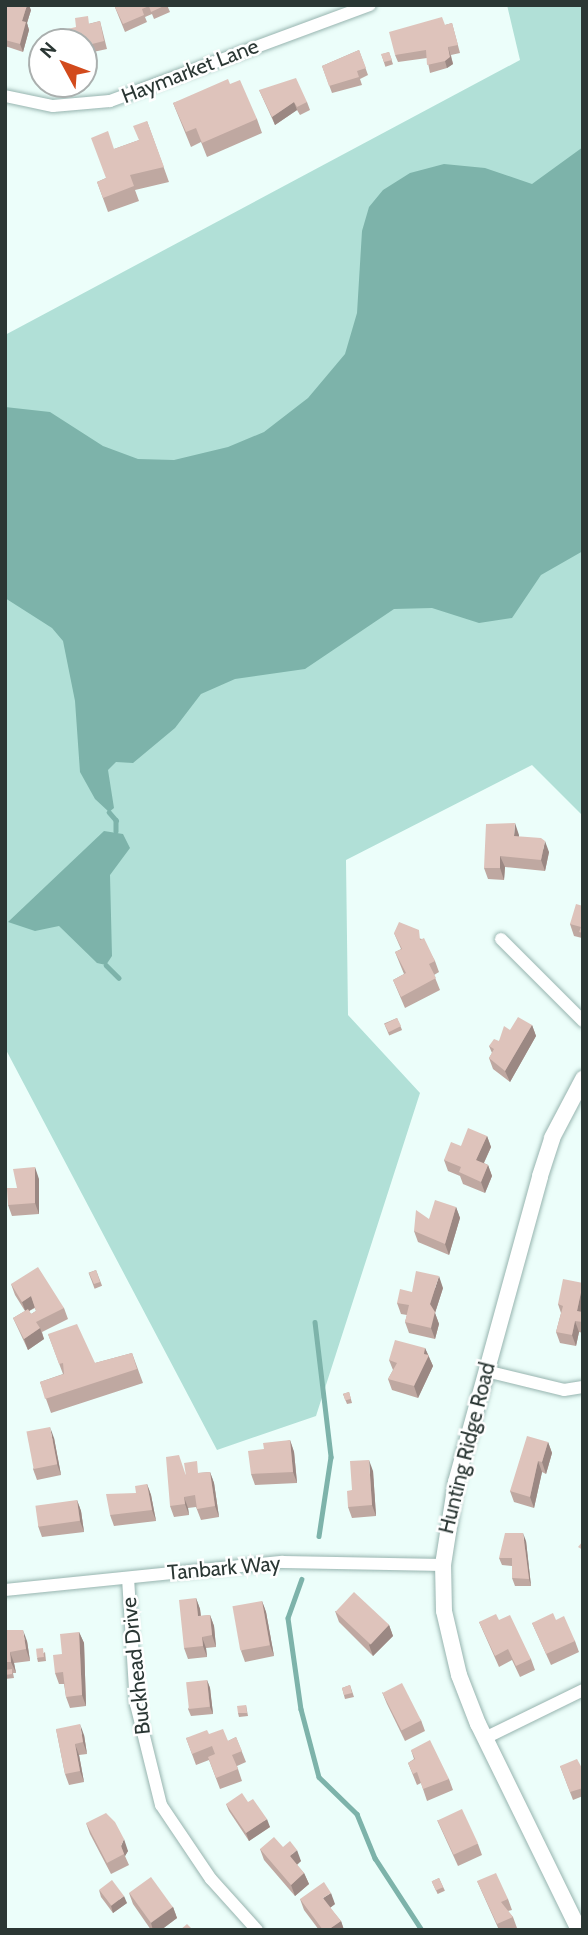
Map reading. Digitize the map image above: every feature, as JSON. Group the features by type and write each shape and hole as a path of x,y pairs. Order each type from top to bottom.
{"street":[{"name":"Haymarket Lane","path":"5,96 53,106 110,101 355,7 370,5"},
{"path":"501,939 583,1021"},
{"name":"Hunting Ridge Road","path":"579,1930 485,1738 451,1650 443,1565 449,1512 548,1151 583,1079"},
{"path":"486,1371 564,1390 583,1387"},
{"name":"Tanbark Way","path":"5,1590 283,1562 443,1565"},
{"name":"Buckhead Drive","path":"128,1578 136,1704 161,1805 205,1871 257,1930"},
{"path":"485,1738 583,1690"}],"shaded area":[{"path":"507,5 583,5 583,816 532,765 346,860 348,1015 420,1093 316,1416 217,1450 5,1048 5,335 520,60"},
{"path":"583,147 583,551 541,575 512,618 479,623 432,608 394,609 305,669 235,679 201,694 175,728 133,763 116,762 108,770 114,808 109,812 95,799 80,772 75,701 63,641 52,628 5,598 5,407 50,412 103,446 138,459 174,460 228,447 264,432 308,398 345,354 357,313 362,231 369,207 383,190 410,173 444,164 485,168 532,184"},
{"path":"104,831 123,834 130,848 110,875 112,956 106,965 97,963 59,926 35,931 8,922"}],"building":[{"path":"5,5 27,5 20,44 5,40"},
{"path":"114,5 166,5 151,12 149,6 142,9 144,15 123,24"},
{"path":"88,16 89,24 100,21 104,41 98,42 98,28 72,28 76,27 75,18"},
{"path":"442,17 445,25 452,23 458,45 448,47 450,57 445,61 427,65 426,50 395,55 389,32"},
{"path":"359,50 366,68 357,71 359,77 329,86 322,66"},
{"path":"389,52 392,60 384,62 381,54"},
{"path":"296,78 307,102 297,107 294,102 272,117 259,90"},
{"path":"228,79 230,84 240,80 257,119 202,143 196,128 186,132 173,103"},
{"path":"147,121 164,167 130,175 134,186 103,198 97,182 106,178 91,138 108,131 114,149 139,140 133,126"},
{"path":"515,823 514,836 541,838 545,841 541,860 500,856 500,868 484,868 486,824"},
{"path":"576,904 583,906 583,933 579,932 581,927 570,924"},
{"path":"399,922 419,930 420,940 424,938 435,961 429,964 436,978 401,997 393,980 406,973 395,952 402,949 394,933"},
{"path":"518,1017 532,1025 505,1071 489,1058 494,1049 489,1046 494,1039 499,1041 504,1026 510,1030"},
{"path":"397,1018 401,1026 389,1032 385,1024"},
{"path":"468,1128 487,1136 476,1160 488,1165 481,1182 459,1172 461,1167 444,1160 451,1142 461,1146"},
{"path":"35,1167 35,1203 8,1205 7,1188 17,1188 13,1169"},
{"path":"435,1200 456,1207 445,1244 414,1231 416,1210 429,1219"},
{"path":"38,1267 64,1308 36,1322 40,1328 24,1339 13,1318 28,1309 31,1314 36,1311 31,1296 22,1302 11,1284"},
{"path":"96,1270 100,1282 94,1284 89,1273"},
{"path":"416,1271 439,1276 430,1304 435,1312 431,1328 405,1322 409,1305 397,1303 400,1289 412,1292"},
{"path":"563,1279 583,1283 577,1311 583,1312 583,1322 575,1321 572,1335 556,1332 563,1306 558,1304"},
{"path":"77,1324 95,1363 132,1353 137,1369 45,1399 40,1382 64,1374 63,1363 59,1364 48,1334"},
{"path":"395,1340 425,1348 424,1354 429,1355 414,1386 388,1379 397,1363 389,1360"},
{"path":"349,1392 351,1399 345,1400 343,1394"},
{"path":"50,1427 57,1464 34,1469 26,1432"},
{"path":"527,1436 548,1442 542,1462 538,1461 530,1497 510,1491"},
{"path":"290,1440 293,1472 251,1474 248,1451 264,1449 263,1443"},
{"path":"179,1455 186,1476 184,1463 197,1461 198,1473 210,1472 215,1506 197,1509 195,1495 184,1497 185,1504 170,1506 166,1457"},
{"path":"369,1460 372,1505 348,1507 347,1491 352,1490 350,1461"},
{"path":"147,1484 152,1510 110,1515 106,1494 136,1493 135,1486"},
{"path":"77,1500 80,1521 38,1527 35,1506"},
{"path":"505,1533 523,1533 529,1579 512,1578 512,1558 499,1558"},
{"path":"354,1592 389,1625 371,1644 336,1612"},
{"path":"196,1598 198,1616 210,1615 212,1635 202,1637 203,1646 184,1648 179,1600"},
{"path":"262,1601 270,1645 240,1651 232,1606"},
{"path":"553,1613 556,1620 564,1616 575,1641 546,1654 532,1623"},
{"path":"496,1614 499,1620 510,1615 531,1659 516,1666 508,1649 495,1656 479,1622"},
{"path":"5,1630 23,1630 26,1649 10,1652 11,1662 5,1662"},
{"path":"79,1632 82,1695 66,1697 63,1672 55,1673 53,1655 62,1654 60,1634"},
{"path":"43,1648 44,1657 37,1658 36,1649"},
{"path":"12,1669 12,1674 5,1675 5,1670"},
{"path":"207,1680 210,1707 189,1709 186,1682"},
{"path":"402,1683 421,1720 401,1730 382,1693"},
{"path":"350,1685 352,1693 344,1695 342,1688"},
{"path":"246,1705 247,1713 238,1713 237,1706"},
{"path":"80,1724 83,1742 75,1744 80,1771 65,1774 56,1729"},
{"path":"223,1729 228,1741 236,1737 242,1751 232,1755 238,1769 216,1778 208,1757 215,1754 212,1746 192,1754 186,1738 207,1730 209,1734"},
{"path":"430,1740 449,1779 423,1789 417,1772 413,1774 408,1763 415,1759 411,1750"},
{"path":"577,1759 583,1770 583,1788 570,1792 560,1766"},
{"path":"242,1793 248,1802 253,1799 267,1819 246,1833 226,1804"},
{"path":"462,1809 478,1843 454,1855 438,1820"},
{"path":"106,1813 115,1822 124,1839 121,1846 124,1854 107,1863 86,1823"},
{"path":"274,1837 283,1847 290,1841 297,1850 290,1856 304,1873 291,1885 260,1849"},
{"path":"496,1873 508,1899 501,1902 513,1917 497,1924 477,1881"},
{"path":"151,1877 173,1907 151,1923 129,1893"},
{"path":"439,1878 443,1887 436,1890 432,1881"},
{"path":"112,1880 124,1896 111,1906 99,1890"},
{"path":"324,1882 331,1893 323,1898 341,1921 328,1930 323,1930 300,1899"},
{"path":"187,1924 193,1930 180,1930"}],"waterway":[{"path":"109,812 116,820 116,831"},
{"path":"106,965 119,978"},
{"path":"315,1322 331,1457 319,1536"},
{"path":"302,1579 288,1618 301,1709 319,1777 357,1814 375,1858 422,1930"}]}
